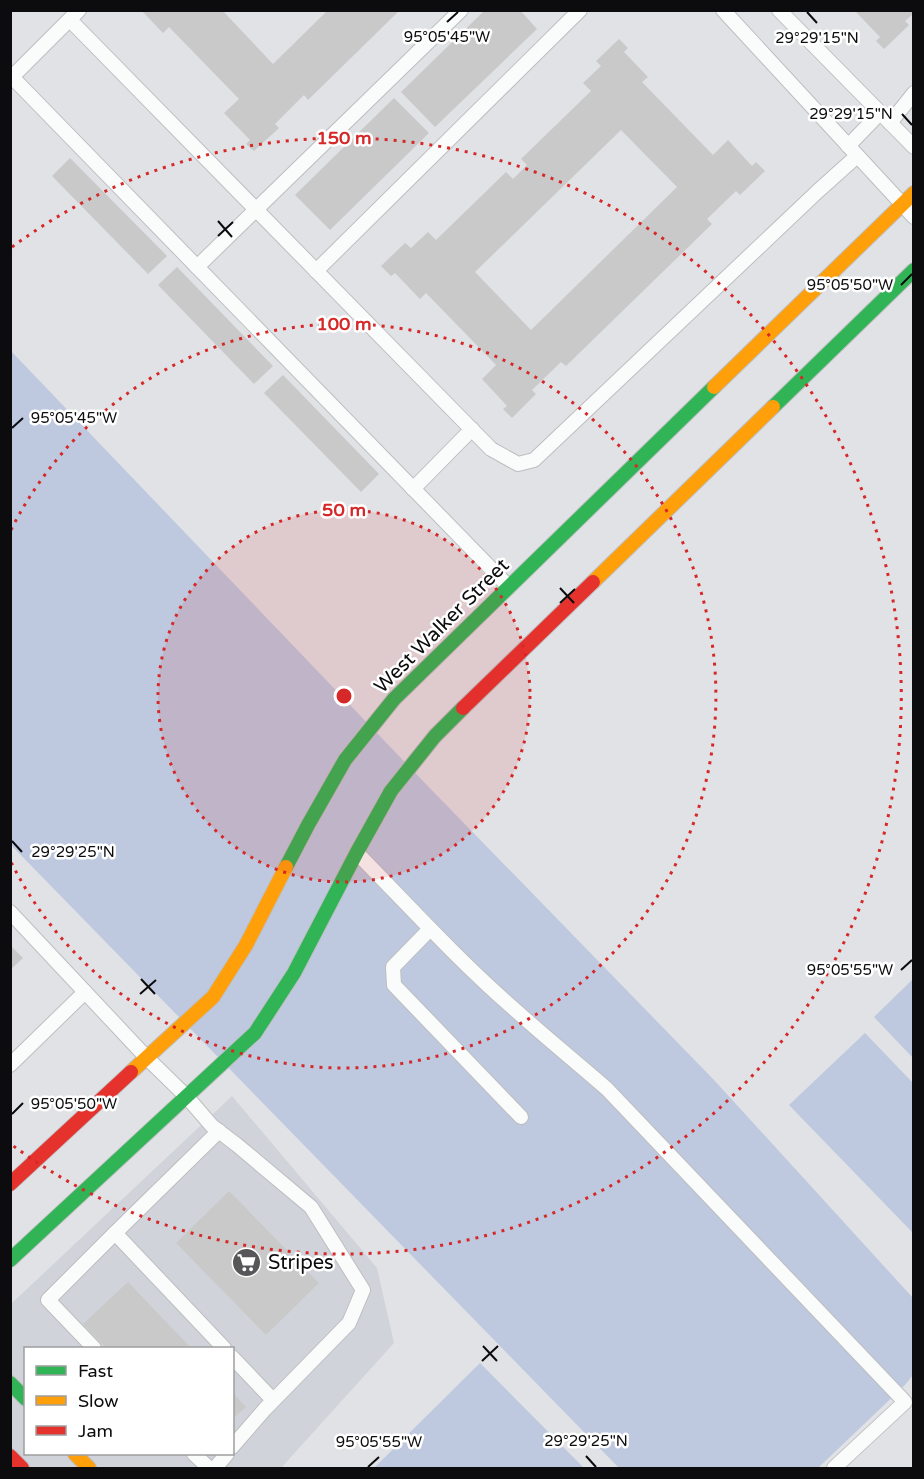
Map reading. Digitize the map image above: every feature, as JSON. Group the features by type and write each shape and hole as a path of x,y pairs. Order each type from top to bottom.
{"street":[{"name":"West Walker Street","path":"10,1184 213,998 246,945 308,825 345,760 394,699 914,194"},
{"path":"10,1260 255,1033 294,973 391,791 435,736 914,270"},
{"path":"10,1383 24,1398"},
{"path":"76,1455 89,1468"},
{"path":"10,1456 22,1468"}],"lane":[{"path":"197,267 461,10"},
{"path":"316,271 580,10"},
{"path":"723,10 914,218"},
{"path":"779,10 914,147"},
{"path":"509,587 12,77 74,15 256,209 491,449 518,464 534,460 818,191 858,156"},
{"path":"848,146 914,93"},
{"path":"413,489 472,429"},
{"path":"357,852 430,929 512,1008 607,1089 905,1402 834,1468"},
{"path":"10,912 212,1126 311,1207 363,1290 349,1323 273,1400 234,1445"},
{"path":"430,929 393,967 394,985 521,1117"},
{"path":"10,1065 85,992"},
{"path":"93,1347 48,1300 219,1131"},
{"path":"115,1233 223,1347"},
{"path":"234,1359 273,1400"},
{"path":"196,1455 209,1468"},
{"path":"214,1468 226,1455"}],"shaded area":[{"path":"10,350 422,780 714,1080 913,1298 913,1375 818,1468 619,1468 11,845"},
{"path":"913,979 913,1058 874,1017"},
{"path":"865,1033 913,1083 914,1231 912,1232 789,1105"},
{"path":"232,1096 377,1268 394,1343 281,1468 11,1468 11,1304"},
{"path":"480,1363 584,1468 374,1468"}],"building":[{"path":"141,10 222,10 273,64 328,10 400,10 308,100 304,95 275,124 279,128 254,151 246,144 250,140 224,113 239,99 169,27 163,33"},
{"path":"485,10 520,10 537,29 435,127 401,92"},
{"path":"854,10 914,10 914,13 905,21 909,25 884,49 876,41 880,37"},
{"path":"619,39 628,48 624,52 648,77 642,82 713,155 728,140 752,166 756,162 765,171 740,195 736,191 707,219 712,224 566,366 561,362 532,390 536,394 512,418 503,409 507,406 482,379 496,365 426,293 420,299 395,273 391,276 381,266 405,243 411,248 428,232 436,240 506,172 513,179 527,165 521,159 591,91 583,83 601,66 596,61","holes":["621,130 677,187 531,330 475,272"]},
{"path":"394,98 429,133 330,230 295,195"},
{"path":"70,158 167,256 148,274 52,176"},
{"path":"177,267 273,366 254,384 158,285"},
{"path":"283,375 379,474 361,492 264,393"},
{"path":"10,945 23,958 10,970"},
{"name":"Stripes","path":"229,1191 319,1283 266,1335 176,1243"},
{"path":"128,1282 190,1347 105,1347 83,1324"},
{"path":"234,1394 246,1407 234,1417"}],"traffic: fast":[{"path":"773,407 914,270"},
{"path":"286,867 345,760 394,699 714,387"},
{"path":"10,1260 255,1033 294,973 391,791 435,736 463,708"},
{"path":"10,1383 24,1397"}],"traffic: slow":[{"path":"714,387 914,193"},
{"path":"593,582 773,407"},
{"path":"131,1072 213,997 246,945 286,867"},
{"path":"76,1455 89,1468"}],"traffic: jam":[{"path":"463,708 593,582"},
{"path":"10,1184 131,1072"},
{"path":"10,1456 22,1468"}],"place":[{"name":"Stripes","path":"247,1263"}]}
